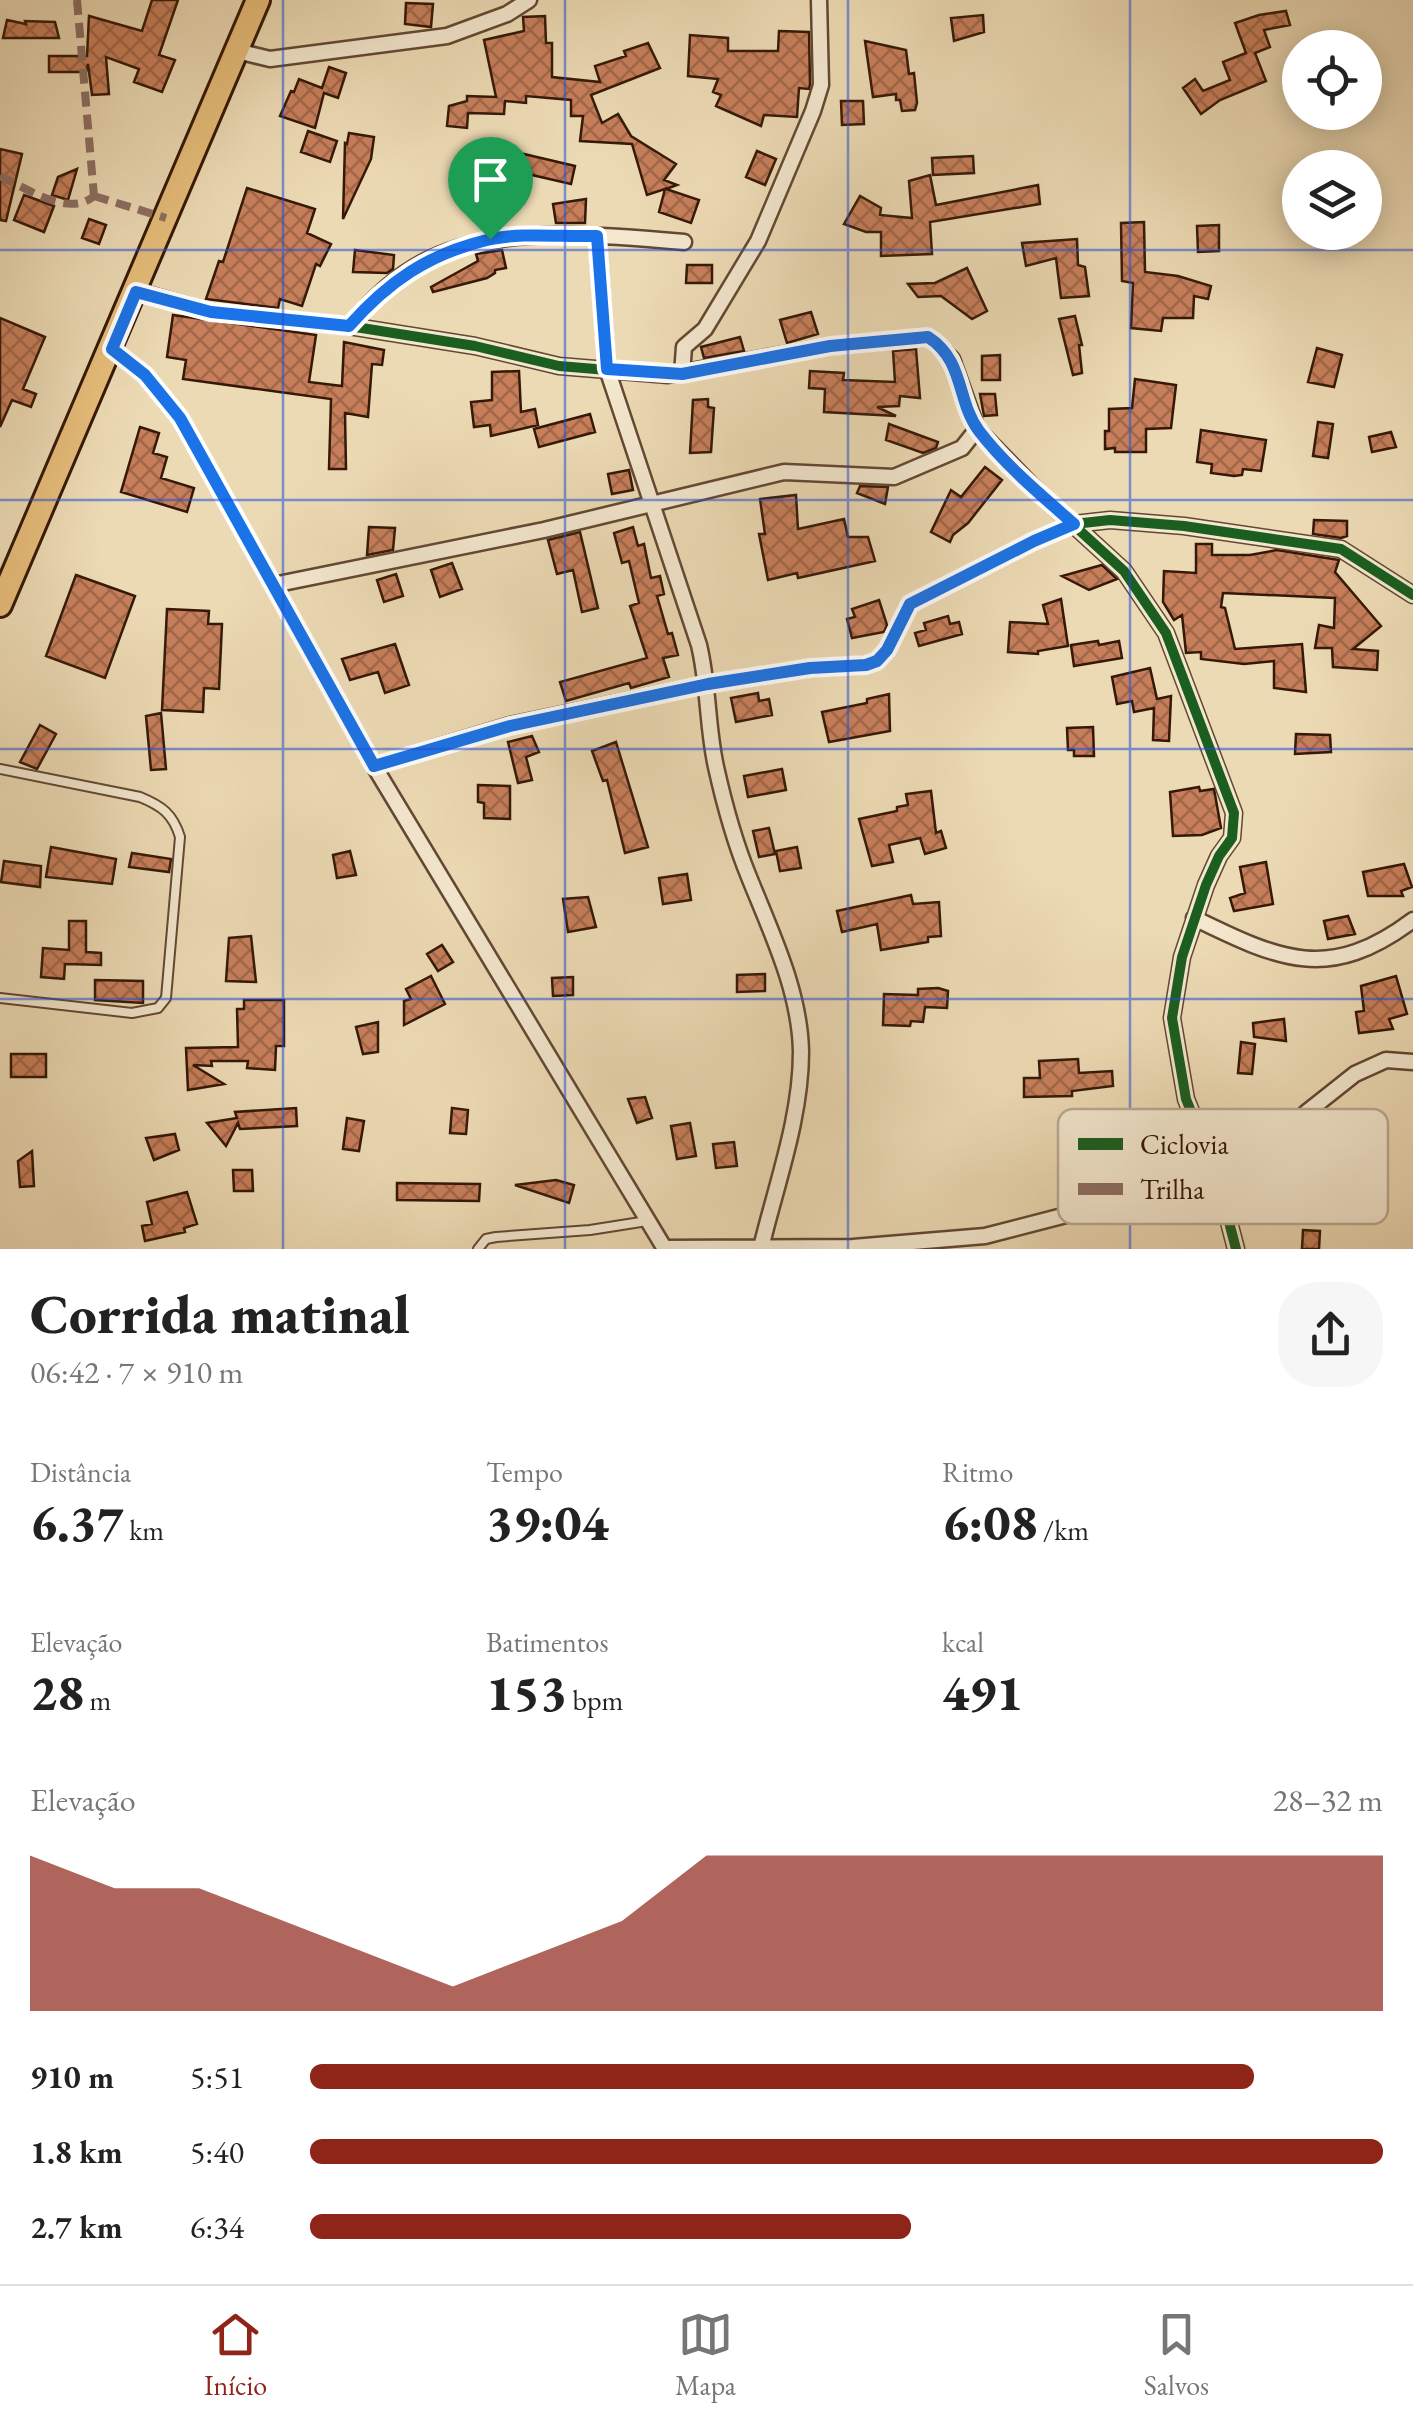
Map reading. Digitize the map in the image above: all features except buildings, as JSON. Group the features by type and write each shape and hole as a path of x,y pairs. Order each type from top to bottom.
{"main road":[{"path":"0,605 258,0"}],"street":[{"path":"237,51 270,59 447,36 507,14 529,0"},
{"path":"682,374 684,347 705,329 758,241 813,112 821,85 819,0"},
{"path":"349,326 380,292 432,258 490,239 597,236 684,242"},
{"path":"597,236 607,369 699,645 708,684 716,765 747,873 766,912 789,982 801,1051 794,1112 761,1248"},
{"path":"136,292 211,312 349,326 475,346 559,366 682,374 830,346 928,337 952,359 978,429 1009,464 1124,572 1166,632 1234,813 1232,838 1219,856 1182,956 1172,1018 1190,1109"},
{"path":"112,349 145,375 180,418 374,766 665,1248 853,1247 985,1236 1058,1217"},
{"path":"273,585 544,530 784,472 894,477 962,448 978,429"},
{"path":"374,766 510,726 708,684 810,668 866,665 877,661 887,650 910,604 1074,524 1110,520 1184,526 1341,549 1413,595"},
{"path":"1194,918 1289,959 1328,959 1350,954 1413,920"},
{"path":"1311,1109 1355,1074 1386,1060 1413,1062"},
{"path":"1229,1224 1236,1249"}],"lane":[{"path":"0,769 140,797 160,805 174,819 180,837 166,998 158,1008 132,1013 0,998"},
{"path":"478,1249 486,1239 647,1221"}],"marked path":[{"path":"77,0 94,196"},
{"path":"0,176 60,203 84,202 94,196"},
{"path":"94,196 166,218"}],"cycle path":[{"path":"136,291 211,312 349,326 475,346 559,366 668,375 830,346 929,337 952,359 977,429 1043,497 1124,571 1166,633 1234,813 1232,838 1206,885 1182,957 1172,1018 1190,1109"},
{"path":"374,766 510,725 708,684 810,668 867,665 887,650 910,604 1074,524 1110,520 1184,526 1341,549 1413,595"},
{"path":"1229,1224 1236,1249"}],"route":[{"path":"597,236 607,369 682,374 830,346 928,337 952,359 978,429 1009,464 1074,524 910,604 887,650 877,661 866,665 810,668 708,684 510,726 374,766 180,418 145,375 112,349 136,292 211,312 349,326 380,292 432,258 490,239 597,236"}]}
